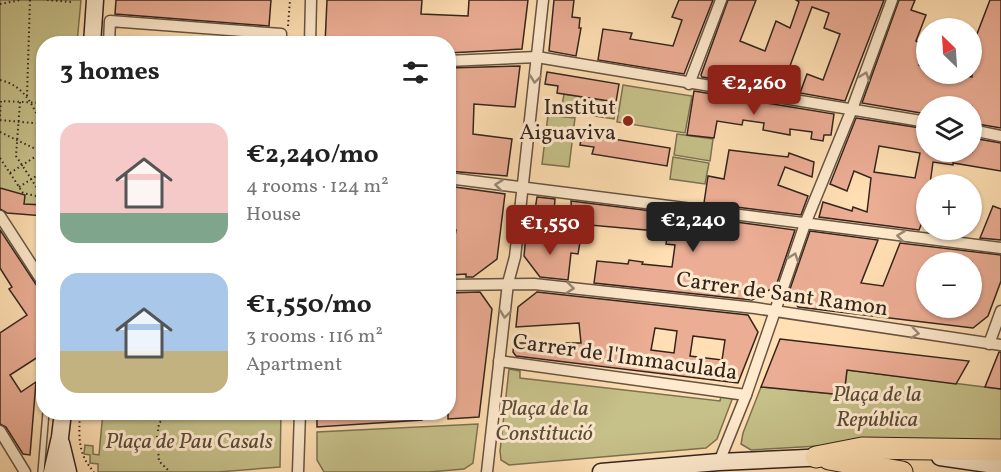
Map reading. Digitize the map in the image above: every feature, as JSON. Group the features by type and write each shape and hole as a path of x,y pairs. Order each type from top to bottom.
{"highway":[{"path":"816,457 862,448 1001,450"},
{"path":"816,457 902,472"}],"street":[{"path":"93,36 95,0"},
{"path":"310,36 311,0"},
{"path":"487,472 508,284 515,257 543,0"},
{"path":"688,84 721,0"},
{"path":"719,462 746,394 805,224 852,109 892,0"},
{"path":"109,36 110,21 281,34 282,36"},
{"path":"456,61 537,57 688,84 916,120"},
{"path":"982,132 1001,135"},
{"path":"456,179 1001,248"},
{"path":"0,216 36,272"},
{"name":"Carrer de Sant Ramon","path":"456,285 537,284 774,312 995,344"},
{"path":"995,344 1001,311"},
{"name":"Carrer de l'Immaculada","path":"499,361 746,394"},
{"path":"52,472 62,420"},
{"path":"298,472 300,420"},
{"path":"0,431 25,472"},
{"path":"60,437 68,472"},
{"path":"601,472 816,457 945,457 1001,466"},
{"path":"719,462 748,467 755,472"}],"lane":[{"path":"41,472 45,420"}],"path":[{"path":"0,4 21,0"},
{"path":"27,96 30,0"},
{"path":"47,0 70,2"},
{"path":"284,36 290,0"},
{"path":"0,80 14,84 27,96 36,112"},
{"path":"36,103 1,101 0,118 36,123"},
{"path":"20,102 16,156 36,186"},
{"path":"0,132 36,150"},
{"path":"10,173 36,157"},
{"path":"0,158 26,195 36,196"},
{"path":"19,187 36,176"},
{"path":"80,420 79,436 83,460 94,472"},
{"path":"158,431 159,423 162,420"},
{"path":"157,436 159,461 170,472"}],"green space":[{"path":"0,0 81,0 78,36 36,36 36,214 0,201"},
{"path":"623,85 692,96 685,133 617,122"},
{"path":"564,94 616,102 614,119 561,111"},
{"path":"548,115 575,118 569,167 542,164"},
{"path":"677,134 713,139 710,161 674,155"},
{"path":"673,157 709,163 705,184 670,179"},
{"name":"Plaça de la Constitució","path":"509,369 520,371 520,378 720,401 721,396 733,397 717,439 706,448 509,465 501,460 500,451"},
{"name":"Plaça de la República","path":"847,370 1001,389 1001,443 906,441 751,450 741,444 761,387 844,395"},
{"name":"Plaça de Pau Casals","path":"102,420 281,420 280,467 218,472 98,472 98,464 90,463 90,455 84,454 85,445 93,446 93,454 99,455"},
{"name":"Plaça de la Constitució","path":"478,424 473,463 464,469 429,472 324,472 317,460 317,432"}],"building":[{"path":"116,0 271,0 269,26 115,14"},
{"path":"327,0 422,0 421,14 468,16 469,0 528,0 522,49 456,53 456,36 325,36"},
{"path":"554,0 574,0 572,17 580,18 579,28 581,28 576,56 549,51"},
{"path":"679,0 713,0 684,74 598,60 603,29 632,33 630,39 673,46 682,20 672,17"},
{"path":"728,0 756,0 740,41 765,51 776,21 790,28 799,2 796,0 884,0 845,101 800,93 807,74 823,80 840,34 824,28 829,13 812,7 781,90 702,77"},
{"path":"899,0 915,0 911,10 926,15 925,18 916,18 916,84 982,84 982,21 990,0 1001,0 1001,128 982,125 982,96 916,96 916,112 862,103"},
{"path":"520,66 515,107 474,104 473,134 512,139 507,176 456,172 456,68"},
{"path":"547,72 619,84 616,102 557,93 558,86 545,84"},
{"path":"694,91 834,114 831,135 824,135 823,141 811,139 812,132 790,129 790,135 763,130 764,123 743,120 742,125 717,121 714,138 687,135"},
{"path":"856,118 916,127 916,152 879,146 874,172 915,178 918,162 933,162 931,174 916,174 916,230 819,217 823,202 852,211 853,207 867,212 871,178 854,171 847,191 830,184"},
{"path":"582,134 670,148 667,166 592,154 594,147 580,145"},
{"path":"982,140 1001,143 1001,171 953,163 953,165 933,162 982,162"},
{"path":"729,150 788,157 789,153 814,162 812,177 785,167 778,185 808,196 801,215 704,203 708,176 724,179"},
{"path":"456,187 505,194 497,259 473,277 466,277 466,274 456,275"},
{"path":"0,188 25,195 24,204 36,205 36,215 7,213 0,209"},
{"path":"537,197 555,199 554,212 535,210"},
{"path":"571,201 795,230 776,286 752,300 594,283 597,261 628,264 629,260 643,262 642,264 672,267 675,245 666,244 668,232 590,225 589,235 573,232"},
{"path":"993,206 1001,209 1001,240 982,238"},
{"path":"0,230 36,284 36,358 10,375 21,392 36,382 30,455 23,454 6,427 0,424 0,333 27,315 9,289 12,287 0,268"},
{"path":"810,231 878,240 861,283 883,286 900,243 976,252 916,252 916,318 982,318 982,253 1001,255 1001,281 988,316 973,328 798,307 789,292"},
{"path":"526,235 580,242 578,254 571,253 568,280 540,277 524,256"},
{"path":"480,292 492,309 479,417 456,418 456,293"},
{"path":"537,292 748,315 758,332 738,383 516,356 513,352 514,343 581,343 579,323 516,327 518,307","holes":["655,328 677,331 674,353 651,350","693,336 725,340 722,360 690,356"]},
{"path":"780,339 969,361 956,384 847,370 844,395 761,387"},
{"path":"999,352 1001,352 1001,389 985,387"},
{"path":"317,420 422,420 317,427"}],"place":[{"name":"Institut Aiguaviva","path":"628,121"}]}
